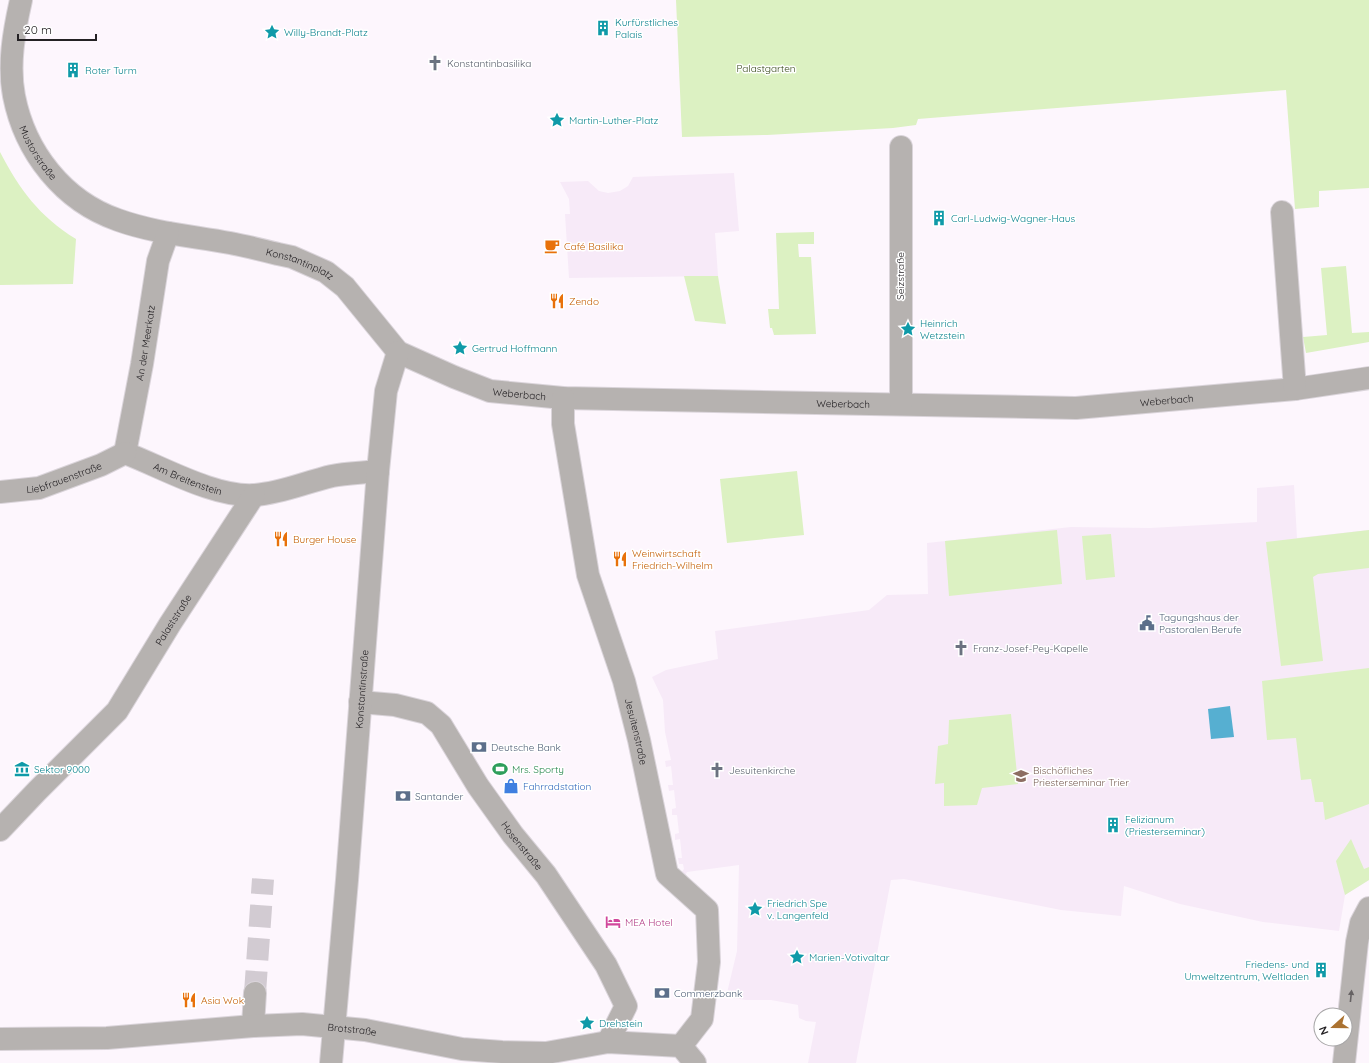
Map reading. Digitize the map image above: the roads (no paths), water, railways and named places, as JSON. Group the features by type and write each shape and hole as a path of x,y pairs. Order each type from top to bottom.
{"street":[{"name":"Mustorstraße","path":"21,0 15,26 12,60 14,95 23,130 44,165 67,192 87,207 117,220 168,233"},
{"name":"Seizstraße","path":"901,147 901,404"},
{"path":"1282,212 1295,389"},
{"name":"An der Meerkatz","path":"125,453 142,364 158,261 168,233"},
{"name":"Konstantinplatz","path":"168,233 231,243 285,255 326,272 345,287 398,352"},
{"name":"Weberbach","path":"398,352 490,391 563,398 1076,408 1295,389 1369,378"},
{"name":"Konstantinstraße","path":"331,1063 347,880 378,471 386,391 398,352"},
{"name":"Jesuitenstraße","path":"563,398 563,424 588,575 624,681 639,740 667,874 708,910 709,962 702,1019 681,1046"},
{"name":"Liebfrauenstraße","path":"0,492 39,488 101,465 125,453"},
{"name":"Am Breitenstein","path":"125,453 207,487 228,492 254,495"},
{"path":"254,495 277,491 333,476 378,471"},
{"name":"Palaststraße","path":"0,830 117,710 170,624 254,495"},
{"name":"Hosenstraße","path":"360,702 395,705 427,713 441,725 478,786 513,835 546,875 606,965 626,1006 608,1042"},
{"path":"1344,1063 1357,942 1361,923 1369,908"},
{"path":"253,1026 255,994"},
{"name":"Brotstraße","path":"0,1039 107,1038 253,1026 302,1024 365,1030 462,1049 502,1052 546,1053 608,1042 681,1046"},
{"path":"681,1046 695,1063"}],"water":[{"path":"1230,706 1234,737 1211,739 1208,709"}],"tunnel":[{"path":"255,993 263,879"}],"place":[{"name":"Kurfürstliches Palais","path":"603,28"},
{"name":"Willy-Brandt-Platz","path":"272,32"},
{"name":"Konstantinbasilika","path":"435,63"},
{"name":"Roter Turm","path":"73,70"},
{"name":"Martin-Luther-Platz","path":"557,120"},
{"name":"Carl-Ludwig-Wagner-Haus","path":"939,218"},
{"name":"Café Basilika","path":"552,246"},
{"name":"Zendo","path":"557,301"},
{"name":"Heinrich Wetzstein","path":"908,329"},
{"name":"Gertrud Hoffmann","path":"460,348"},
{"name":"Burger House","path":"281,539"},
{"name":"Weinwirtschaft Friedrich-Wilhelm","path":"620,559"},
{"name":"Tagungshaus der Pastoralen Berufe","path":"1147,623"},
{"name":"Franz-Josef-Pey-Kapelle","path":"961,648"},
{"name":"Deutsche Bank","path":"479,747"},
{"name":"Sektor 9000","path":"22,769"},
{"name":"Mrs. Sporty","path":"500,769"},
{"name":"Jesuitenkirche","path":"717,770"},
{"name":"Bischöfliches Priesterseminar Trier","path":"1021,776"},
{"name":"Fahrradstation","path":"511,786"},
{"name":"Santander","path":"403,796"},
{"name":"Felizianum (Priesterseminar)","path":"1113,825"},
{"name":"Friedrich Spe v. Langenfeld","path":"755,909"},
{"name":"MEA Hotel","path":"613,922"},
{"name":"Marien-Votivaltar","path":"797,957"},
{"name":"Friedens- und Umweltzentrum, Weltladen","path":"1321,970"},
{"name":"Commerzbank","path":"662,993"},
{"name":"Asia Wok","path":"189,1000"},
{"name":"Drehstein","path":"587,1023"}],"park label":[{"name":"Palastgarten","path":"766,68"}]}
